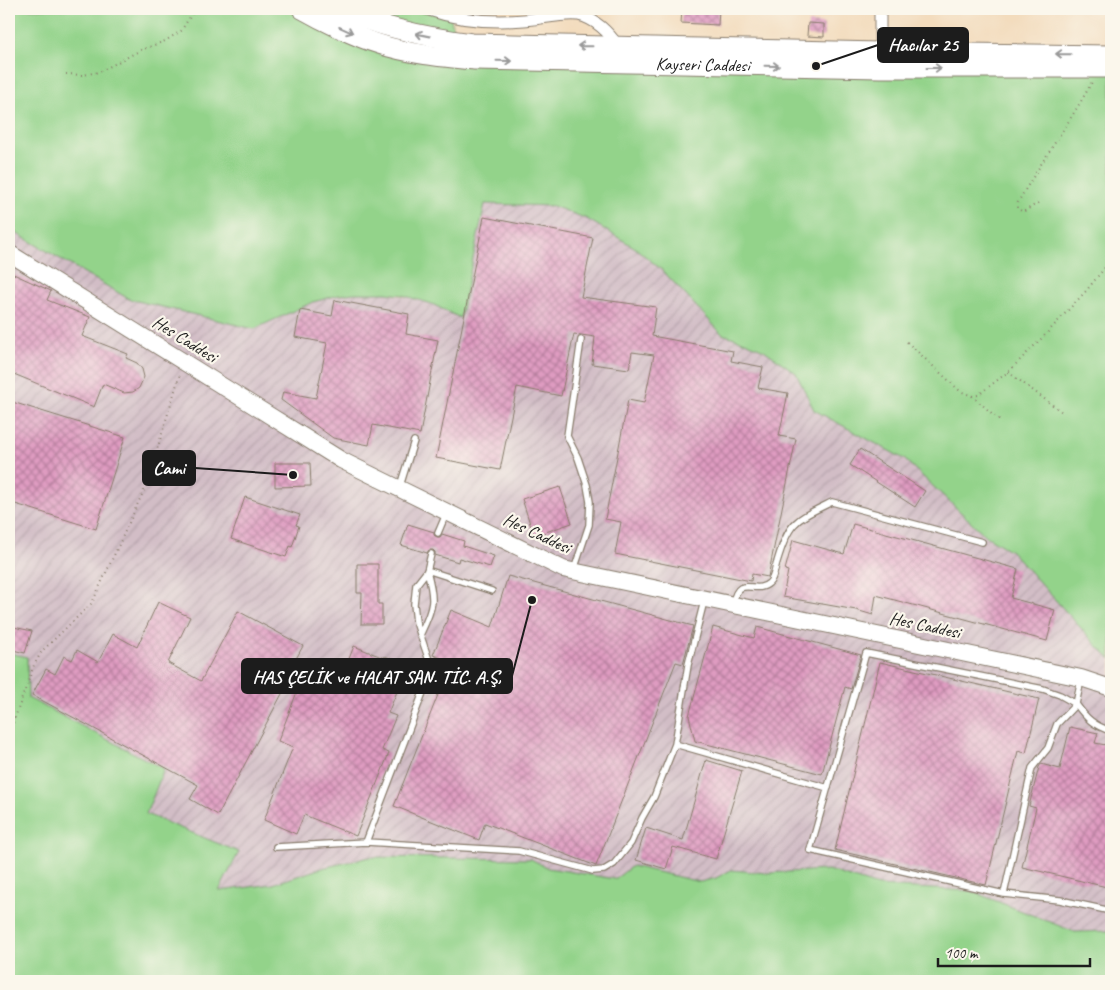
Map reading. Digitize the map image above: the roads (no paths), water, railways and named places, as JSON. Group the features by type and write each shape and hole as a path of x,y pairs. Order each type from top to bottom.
{"main road":[{"name":"Kayseri Caddesi","path":"302,9 378,44 437,56 474,60 880,60 1107,64"},
{"name":"Kayseri Caddesi","path":"338,9 385,27 472,44 619,47 880,60"}],"street":[{"path":"426,9 473,21 521,20 576,15 594,21 608,32 619,47"},
{"path":"880,9 880,60"},
{"name":"Hes Caddesi","path":"9,253 341,460 563,569 1081,678 1111,688"}],"lane":[{"path":"573,572 589,524 590,502 578,458 567,436 581,340"},
{"path":"399,489 414,441"},
{"path":"732,605 734,594 739,589 745,586 761,587 768,584 784,540 791,527 802,517 832,502 982,542"},
{"path":"438,533 447,512"},
{"path":"366,842 432,669 416,622 414,594 416,585 427,570 431,554"},
{"path":"427,570 492,591"},
{"path":"421,633 431,611 434,598 427,570"},
{"path":"276,847 366,842 519,851 593,871 604,870 614,864 631,843 654,797 675,744 688,665 704,599"},
{"path":"1111,731 1103,729 1086,718 1076,704 1060,695 1042,689 866,653 810,850 1004,894 1060,900 1111,911"},
{"path":"1004,894 1032,768 1048,748 1057,724 1076,704 1081,678"},
{"path":"675,744 828,788"}],"place":[{"name":"Hacılar 25","path":"816,66"},
{"name":"Cami","path":"293,475"},
{"name":"HAS ÇELİK ve HALAT SAN. TİC. A.Ş,","path":"532,600"}]}
